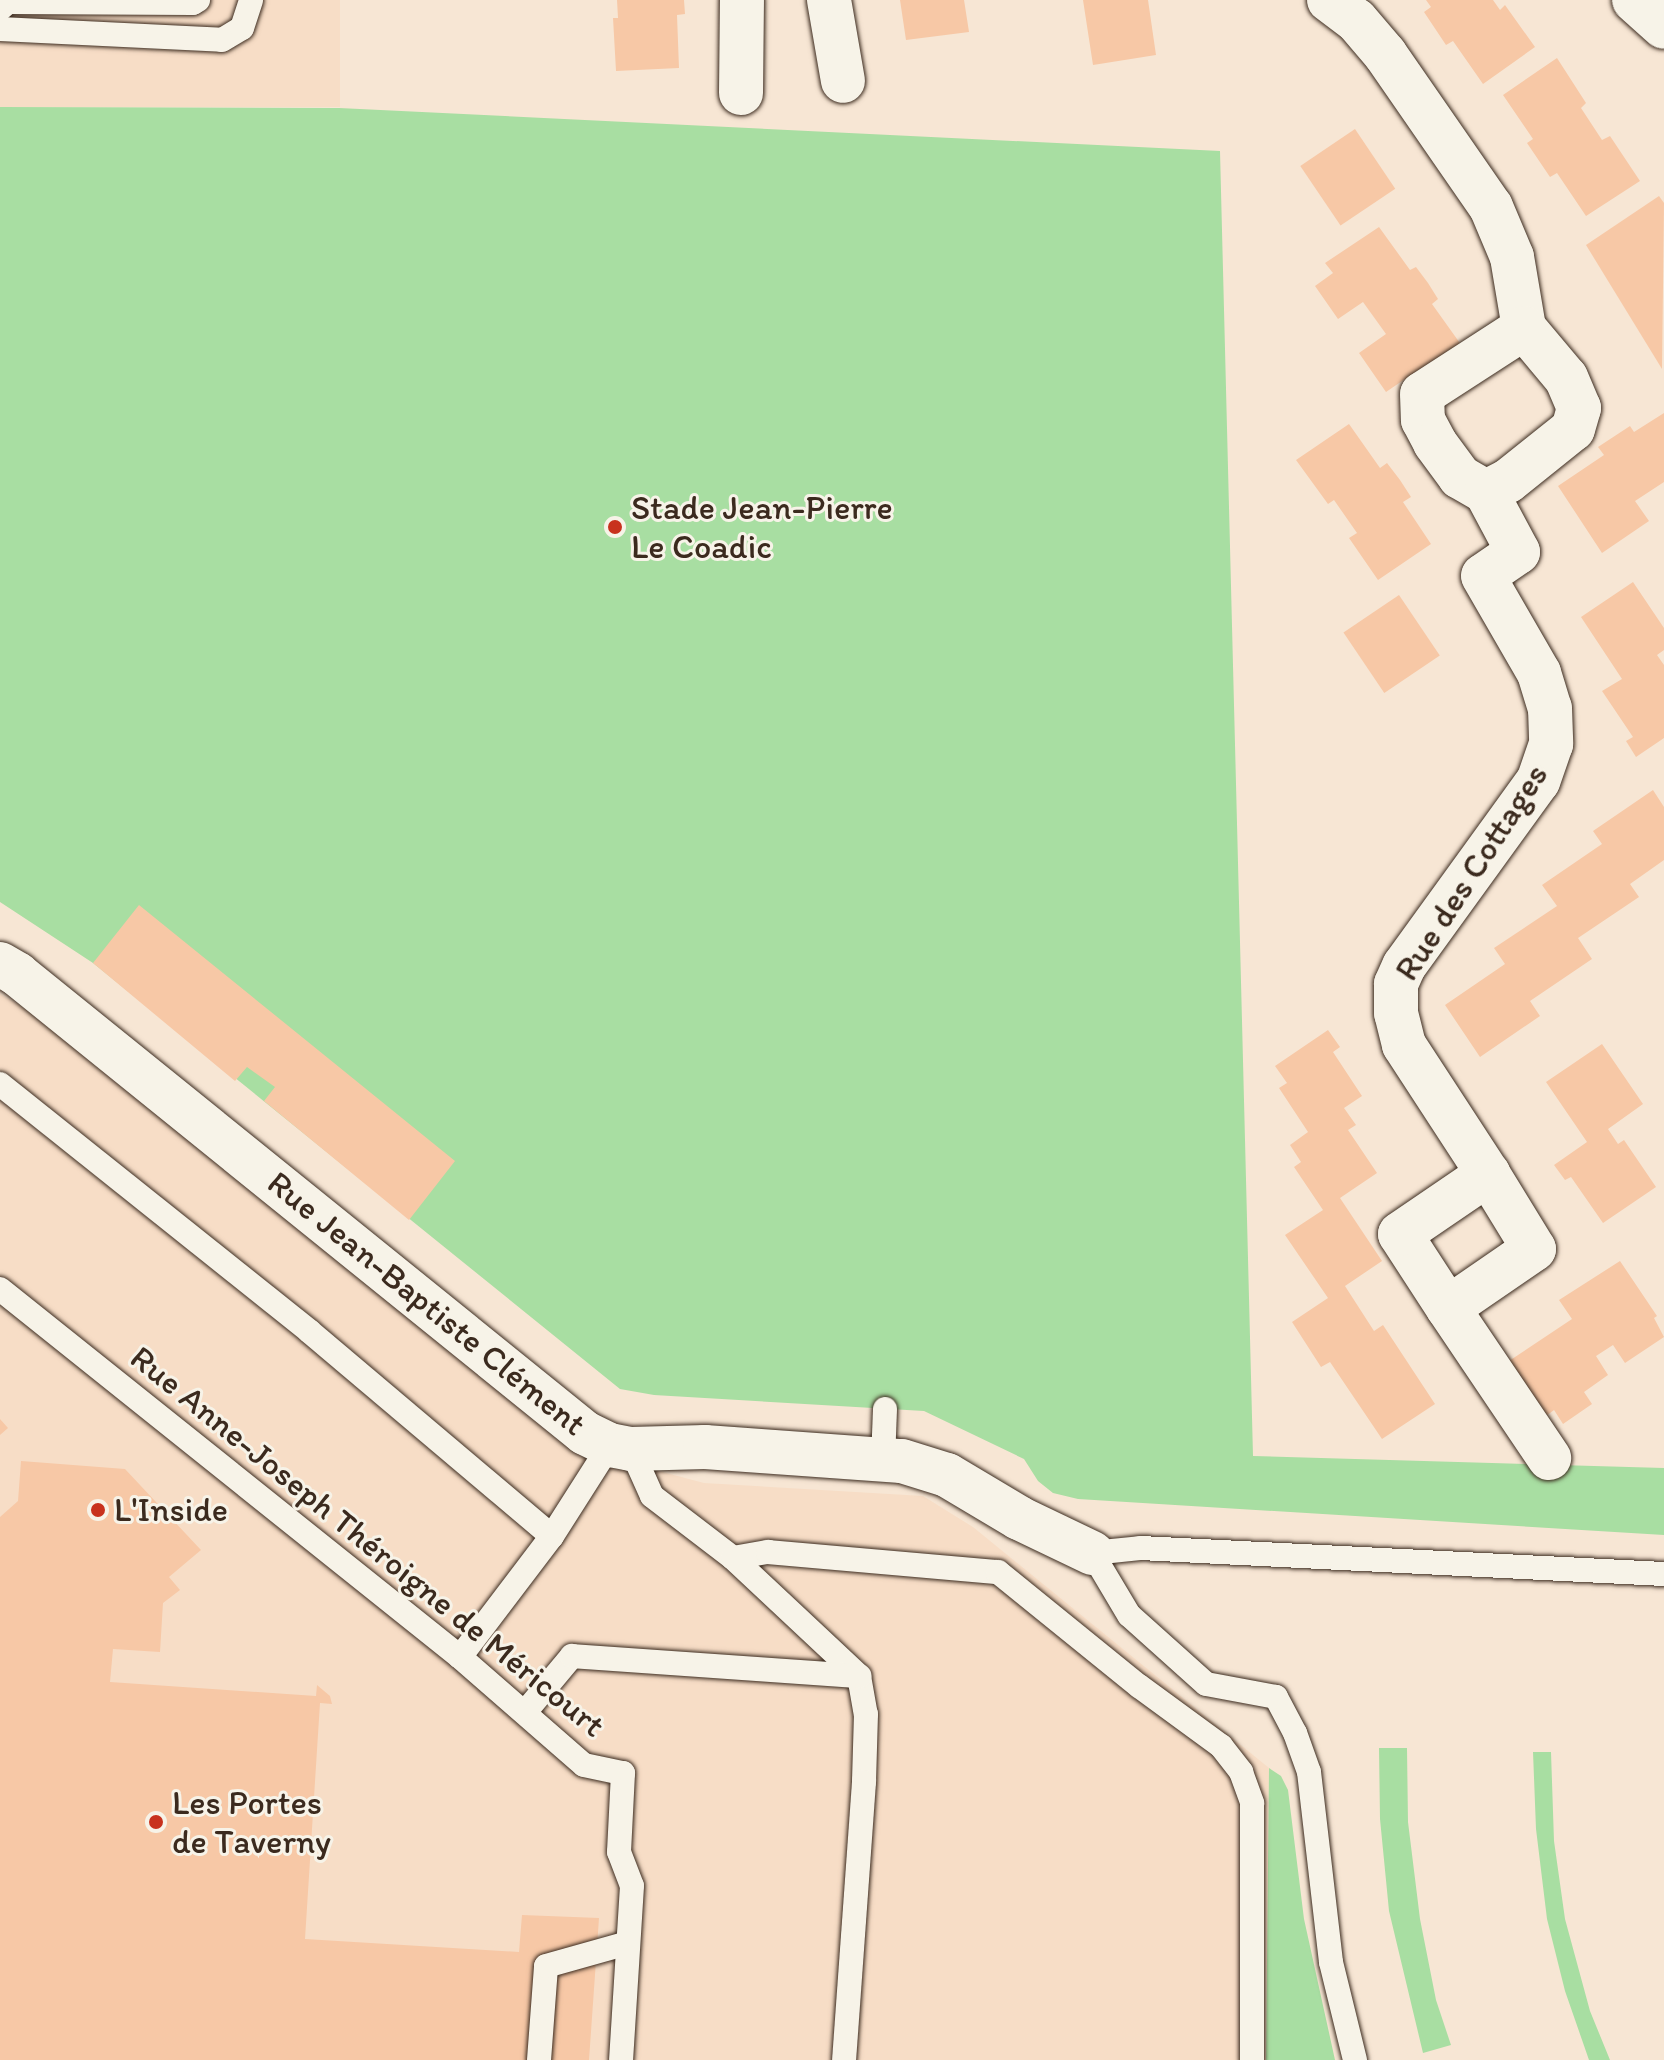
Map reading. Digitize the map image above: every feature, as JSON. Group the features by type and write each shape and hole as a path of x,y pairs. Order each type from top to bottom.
{"street":[{"path":"741,93 742,0"},
{"path":"829,0 843,81"},
{"path":"1329,0 1356,20 1385,54 1491,207 1512,257 1524,328 1566,378 1579,408 1573,429 1508,481 1486,492"},
{"name":"Rue des Cottages","path":"1448,1308 1534,1249 1404,1045 1396,984 1404,966 1538,781 1551,744 1550,708 1539,673 1483,576 1518,552 1486,492 1460,477 1435,443 1423,420 1422,394 1524,328"},
{"name":"Rue Jean-Baptiste Clément","path":"0,964 17,974 585,1433 620,1447"},
{"path":"1488,1174 1400,1234 1549,1458"},
{"path":"620,1447 705,1447 902,1461 947,1475 1019,1518 1092,1553"}],"lane":[{"path":"0,9 8,2 193,3 198,0"},
{"path":"0,29 222,40 242,28 251,0"},
{"path":"0,1084 320,1340 552,1536"},
{"name":"Rue Anne-Joseph Théroigne de Méricourt","path":"0,1289 460,1657 526,1711 584,1765 623,1773 619,1852 632,1886 621,2060"},
{"path":"883,1461 885,1409"},
{"path":"460,1657 620,1447 652,1496 733,1558 859,1676 866,1714 864,1782 844,2060"},
{"path":"1355,2060 1331,1962 1309,1772 1295,1733 1276,1697 1206,1684 1129,1615 1092,1553 1140,1548 1664,1574"},
{"path":"733,1558 768,1552 998,1572 1139,1686 1221,1746 1241,1772 1252,1803 1252,2060"},
{"path":"526,1711 572,1656 859,1676"},
{"path":"539,2060 546,1966 628,1943"}],"shaded area":[{"path":"0,0 340,0 340,107 0,107"},
{"path":"0,994 46,1020 568,1447 704,1483 923,1496 973,1527 1269,1768 1266,2060 0,2060"}],"green space":[{"name":"Stade Jean-Pierre Le Coadic","path":"0,107 339,108 1220,151 1253,1456 1664,1468 1664,1535 1078,1499 1053,1493 1038,1481 1024,1459 924,1411 654,1395 620,1389 93,963 0,902"},
{"path":"1379,1748 1407,1748 1408,1822 1420,1919 1436,2000 1451,2045 1423,2053 1389,1911 1380,1819"},
{"path":"1533,1752 1551,1752 1554,1841 1565,1919 1590,2011 1610,2060 1589,2060 1565,1991 1547,1919 1536,1829"},
{"path":"1269,1768 1281,1776 1288,1790 1304,1919 1335,2060 1266,2060"}],"building":[{"path":"617,0 684,0 685,14 677,15 679,68 616,71 613,18 618,18"},
{"path":"900,0 964,0 969,32 906,40"},
{"path":"1083,0 1148,0 1156,55 1093,65"},
{"path":"1426,0 1493,0 1500,10 1505,5 1535,47 1483,84 1453,41 1446,45 1424,12 1431,7"},
{"path":"1557,58 1586,103 1581,108 1602,140 1610,136 1640,181 1586,216 1557,173 1550,177 1527,143 1533,139 1503,95"},
{"path":"1355,129 1395,189 1341,226 1300,166"},
{"path":"1659,196 1664,203 1662,369 1586,245"},
{"path":"1379,227 1410,270 1416,267 1428,283 1438,299 1432,304 1462,346 1408,384 1405,379 1386,392 1359,353 1386,334 1363,302 1338,319 1315,286 1333,273 1325,263"},
{"path":"1664,413 1664,482 1635,501 1649,521 1602,553 1558,486 1604,455 1598,447 1630,426 1634,432"},
{"path":"1349,424 1380,468 1387,463 1400,480 1411,497 1403,502 1431,544 1378,580 1349,538 1357,533 1334,500 1328,504 1296,460"},
{"path":"1633,582 1664,628 1664,650 1657,655 1664,665 1664,738 1636,757 1626,741 1633,737 1602,691 1622,679 1581,617"},
{"path":"1399,595 1440,656 1384,693 1343,632"},
{"path":"1653,790 1664,807 1664,860 1630,884 1639,897 1578,938 1592,959 1530,1001 1540,1016 1480,1057 1445,1005 1505,964 1494,948 1557,906 1542,885 1602,844 1593,831"},
{"path":"139,905 455,1161 409,1220 264,1101 275,1087 247,1067 235,1081 93,963"},
{"path":"1328,1030 1340,1047 1333,1052 1362,1096 1344,1108 1356,1125 1348,1130 1377,1173 1340,1198 1382,1261 1345,1286 1374,1331 1383,1325 1435,1404 1382,1439 1330,1362 1321,1367 1292,1322 1328,1298 1285,1235 1323,1210 1294,1167 1301,1162 1290,1145 1308,1132 1279,1088 1287,1083 1275,1066"},
{"path":"1602,1044 1643,1104 1608,1129 1618,1144 1624,1140 1656,1187 1603,1223 1571,1177 1565,1180 1554,1165 1587,1142 1546,1082"},
{"path":"1620,1261 1657,1316 1654,1318 1664,1337 1625,1363 1613,1345 1596,1356 1608,1375 1584,1392 1592,1404 1563,1424 1554,1410 1546,1416 1509,1361 1572,1319 1559,1300"},
{"path":"0,1419 8,1428 0,1435"},
{"name":"Les Portes de Taverny","path":"21,1461 125,1469 201,1550 169,1577 180,1590 163,1603 160,1652 113,1649 110,1682 316,1696 317,1685 330,1696 332,1704 320,1703 305,1939 519,1952 522,1915 599,1918 589,2060 0,2060 0,1517 18,1501"}],"place":[{"name":"Stade Jean-Pierre Le Coadic","path":"615,527"},
{"name":"L'Inside","path":"98,1510"},
{"name":"Les Portes de Taverny","path":"156,1822"}]}
